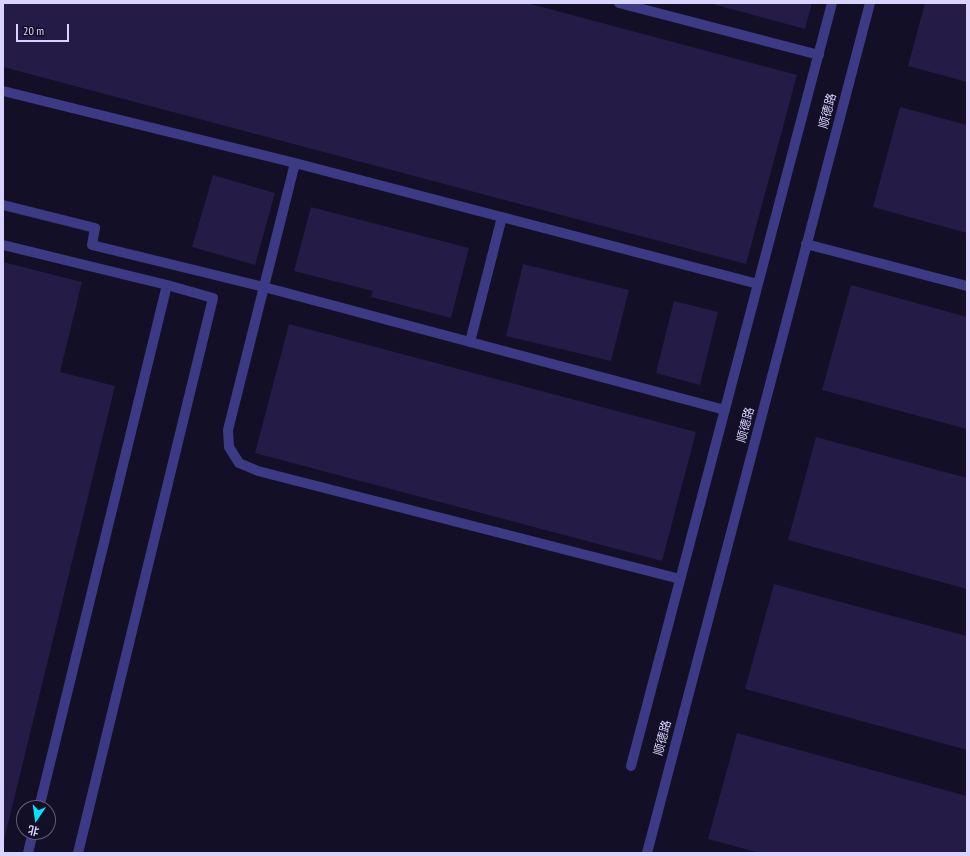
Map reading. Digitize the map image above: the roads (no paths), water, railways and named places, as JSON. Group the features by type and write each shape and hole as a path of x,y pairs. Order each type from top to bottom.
{"street":[{"path":"619,3 819,55"},
{"path":"631,766 832,3"},
{"name":"顺德路","path":"647,853 870,3"},
{"path":"3,91 295,162 758,284"},
{"path":"295,162 228,430 229,447 239,463 258,471 676,578"},
{"path":"3,205 95,228 92,245 264,287 725,410"},
{"path":"470,342 502,217"},
{"path":"806,244 967,286"},
{"path":"3,245 167,285 213,298 78,853"},
{"path":"41,800 167,285"},
{"path":"28,853 31,840"}]}
